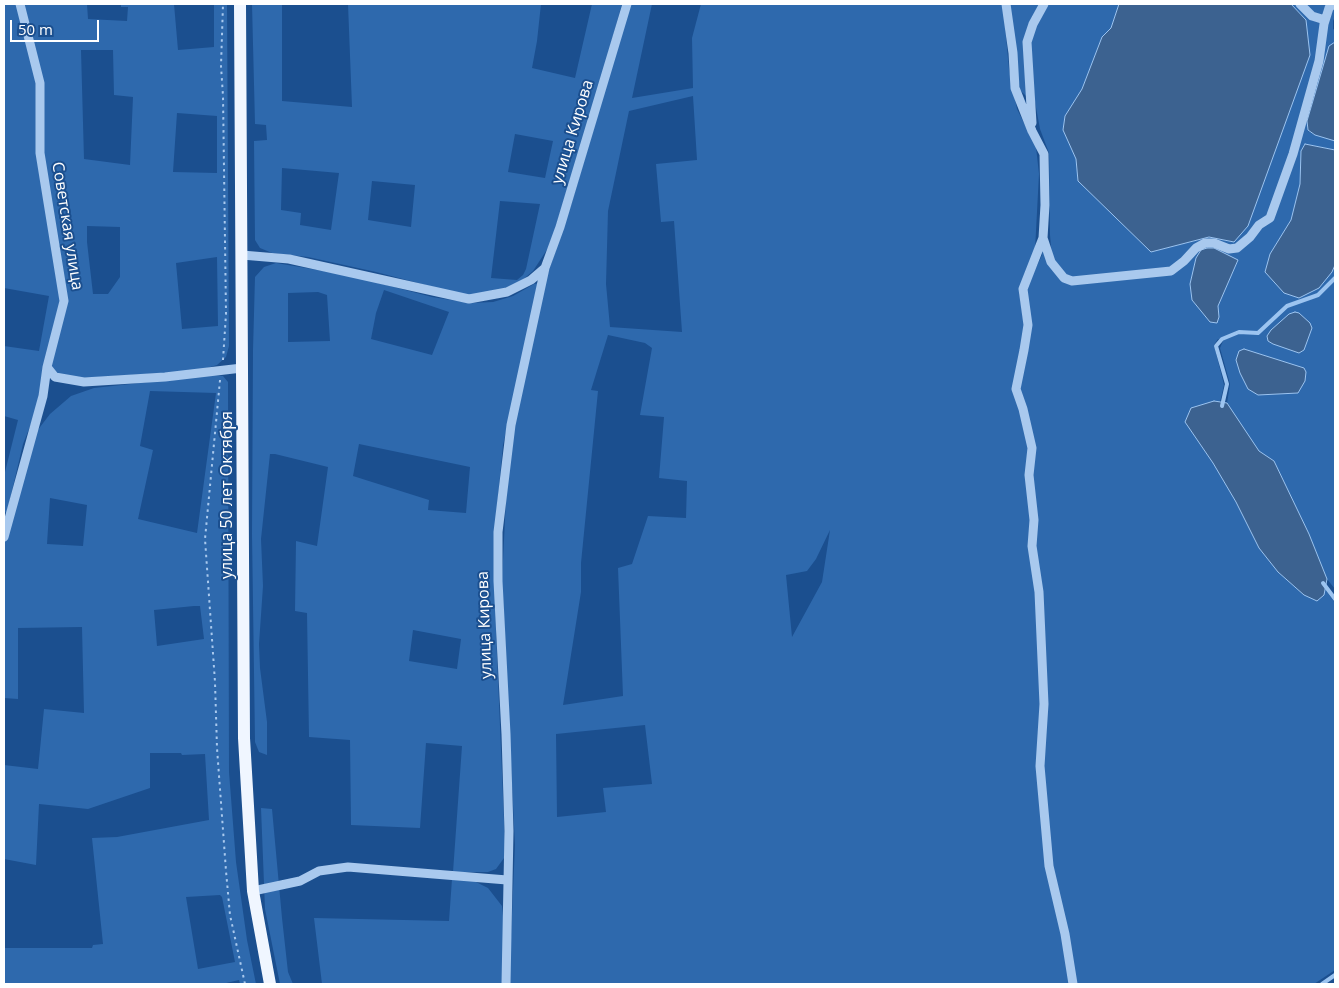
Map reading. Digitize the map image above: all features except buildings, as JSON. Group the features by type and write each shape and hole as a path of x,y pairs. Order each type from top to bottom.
{"main road":[{"name":"улица 50 лет Октября","path":"240,4 244,738 253,891 270,984"}],"street":[{"name":"Советская улица","path":"4,537 42,396 47,367 64,301 40,153 40,83 20,4"},
{"name":"улица Кирова","path":"506,984 509,831 498,581 498,532 511,425 545,268 560,227 627,4"},
{"path":"1006,4 1013,53 1015,88 1032,131 1044,154 1045,205 1043,238 1023,289 1028,325 1016,389 1023,409 1032,448 1029,474 1034,520 1032,546 1039,592 1044,704 1040,766 1049,866 1065,934 1073,984"},
{"path":"1032,131 1027,42 1033,24 1044,4"},
{"path":"1300,4 1312,16 1325,20"},
{"path":"1043,238 1051,262 1064,278 1072,280 1172,271 1196,248 1205,243 1214,243 1229,249 1237,248 1250,237 1259,225 1270,218 1293,154 1319,61 1325,20 1329,8 1333,4"},
{"path":"242,254 289,259 469,299 507,292 531,280 545,268"},
{"path":"47,367 55,377 84,382 165,377 242,368"},
{"path":"253,891 300,881 318,871 348,867 507,880"}],"path":[{"path":"223,4 221,66 226,314 205,539 226,871 232,924 245,984"}],"shaded area":[{"path":"4,4 17,4 37,86 37,159 62,301 35,414 23,444 7,512 4,513 4,476 18,420 4,416 4,346 39,351 49,296 4,288"},
{"path":"23,4 87,4 88,19 127,21 128,7 121,7 121,4 174,4 178,50 214,47 214,4 227,4 229,346 226,357 217,365 197,371 81,378 55,374 51,366 67,301 42,154 41,81","holes":["81,50 113,50 114,95 133,97 130,165 84,159","177,113 217,116 217,173 173,172","87,226 120,227 120,277 108,294 93,294","217,257 218,326 182,329 176,263"]},
{"path":"252,4 282,4 282,101 352,107 348,4 541,4 532,68 575,78 592,4 622,4 595,100 548,248 533,271 514,287 468,296 376,272 308,257 272,253 260,248 255,240 254,141 267,140 266,125 255,124","holes":["515,134 553,141 545,178 508,172","282,168 339,173 331,230 300,225 301,213 281,210","372,181 415,185 411,227 368,220","500,201 540,204 526,269 523,275 517,280 491,278"]},
{"path":"630,4 652,4 632,98 693,88 692,38 701,4 1003,4 1009,69 1017,109 1036,147 1039,174 1035,250 1019,290 1024,325 1026,289 1042,255 1043,246 1066,283 1174,274 1172,269 1073,278 1065,275 1052,258 1049,153 1040,129 1035,102 1030,46 1034,27 1047,4 1119,4 1111,28 1102,37 1082,89 1065,116 1063,130 1076,159 1078,181 1151,252 1210,237 1234,242 1306,20 1291,4 1335,4 1333,29 1335,30 1335,42 1329,46 1307,121 1308,131 1335,141 1335,150 1305,144 1301,150 1300,184 1291,220 1270,254 1332,272 1335,265 1335,589 1327,579 1309,534 1274,461 1259,451 1227,403 1230,384 1220,348 1223,341 1218,339 1214,345 1224,385 1220,402 1214,401 1185,422 1213,463 1236,502 1259,548 1278,572 1304,595 1324,595 1325,589 1335,603 1335,970 1314,984 509,984 515,845 502,581 506,499 514,427 545,282 572,202","holes":["693,96 697,160 656,164 661,222 674,221 682,332 610,327 606,284 608,211 629,111","1196,258 1238,261 1217,306 1219,317 1210,322 1192,300 1190,284","608,335 645,343 652,348 640,415 664,417 659,478 687,481 686,518 648,516 632,564 618,568 623,696 563,705 581,592 581,563 598,391 591,390","1244,349 1304,368 1298,393 1258,395 1239,352","830,530 822,582 792,637 786,575 807,571 816,559","645,725 652,784 603,788 606,812 557,817 556,734"]},
{"path":"1009,4 1041,4 1029,26 1027,97 1020,90"},
{"path":"1119,4 1291,4 1306,20 1310,55 1248,226 1234,242 1209,237 1151,252 1078,181 1076,159 1063,130 1065,116 1082,89 1102,37 1111,28"},
{"path":"1335,42 1335,141 1315,135 1308,130 1307,121 1329,46"},
{"path":"1305,144 1335,150 1335,265 1332,272 1319,288 1299,298 1284,293 1265,272 1270,254 1291,220 1300,184 1301,151"},
{"path":"1214,248 1238,260 1218,306 1219,317 1217,323 1210,322 1192,300 1190,284 1196,258 1201,250"},
{"path":"276,263 348,275 432,297 470,303 493,302 513,296 539,283 503,445 495,529 496,632 505,844 504,858 496,869 488,872 453,872 462,746 426,743 420,828 351,825 350,740 309,737 307,613 295,611 296,541 317,546 328,467 275,454 270,454 261,539 263,586 259,644 267,722 267,755 259,752 255,742 252,534 253,350 255,277 264,267","holes":["384,290 449,312 432,355 371,339 376,313","318,292 327,295 330,341 288,342 288,293","359,444 470,467 466,513 428,510 429,500 353,476","413,630 461,639 457,669 409,661"]},
{"path":"1299,313 1310,323 1312,328 1304,350 1299,353 1273,344 1268,341 1267,336 1289,314"},
{"path":"1244,349 1304,368 1306,372 1305,381 1298,393 1258,395 1248,389 1236,360 1239,351"},
{"path":"213,375 223,376 228,382 229,772 236,862 247,940 256,984 240,984 239,980 222,984 4,984 4,948 92,948 93,945 103,944 92,838 117,837 209,820 205,754 150,753 150,788 88,809 39,804 36,865 4,859 4,765 38,769 44,709 84,713 82,627 18,628 18,699 4,698 4,544 37,431 50,414 71,396 94,388","holes":["150,391 216,393 197,533 138,519 153,450 140,446","50,498 87,505 83,546 47,544","200,606 204,639 157,646 154,610","220,895 222,897 235,962 198,969 186,897"]},
{"path":"1214,401 1227,403 1259,451 1274,461 1309,534 1327,579 1324,595 1317,601 1304,595 1278,572 1259,548 1236,502 1213,463 1185,422 1191,408"},
{"path":"261,808 272,809 288,972 293,984 280,984 265,909"},
{"path":"452,879 474,881 488,888 502,906 504,926 502,984 322,984 314,918 449,921"}],"waterway":[{"path":"1222,406 1227,384 1216,346 1222,339 1239,332 1258,333 1287,306 1318,295 1335,278"},
{"path":"1323,583 1335,599"},
{"path":"1322,984 1335,975"}]}
